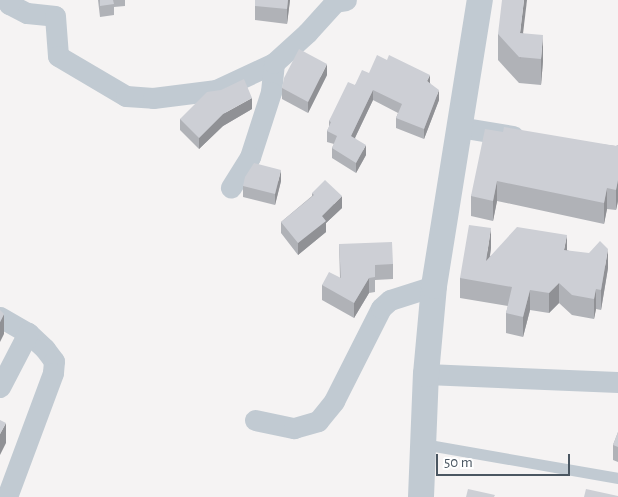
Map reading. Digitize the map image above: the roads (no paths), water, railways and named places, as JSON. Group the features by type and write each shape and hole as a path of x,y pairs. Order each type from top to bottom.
{"street":[{"path":"8,0 9,4 27,13 55,16 58,56 126,96 153,98 216,90 274,63 335,2 346,0"},
{"path":"421,497 426,374 434,286 480,0"},
{"path":"230,187 250,156 271,92 274,63"},
{"path":"459,127 534,140"},
{"path":"255,420 294,428 318,421 334,401 381,308 390,300 434,286"},
{"path":"0,317 28,334 45,349 54,361 53,373 7,497"},
{"path":"0,387 28,334"},
{"path":"426,374 618,382"}],"lane":[{"path":"423,444 618,478"}]}
